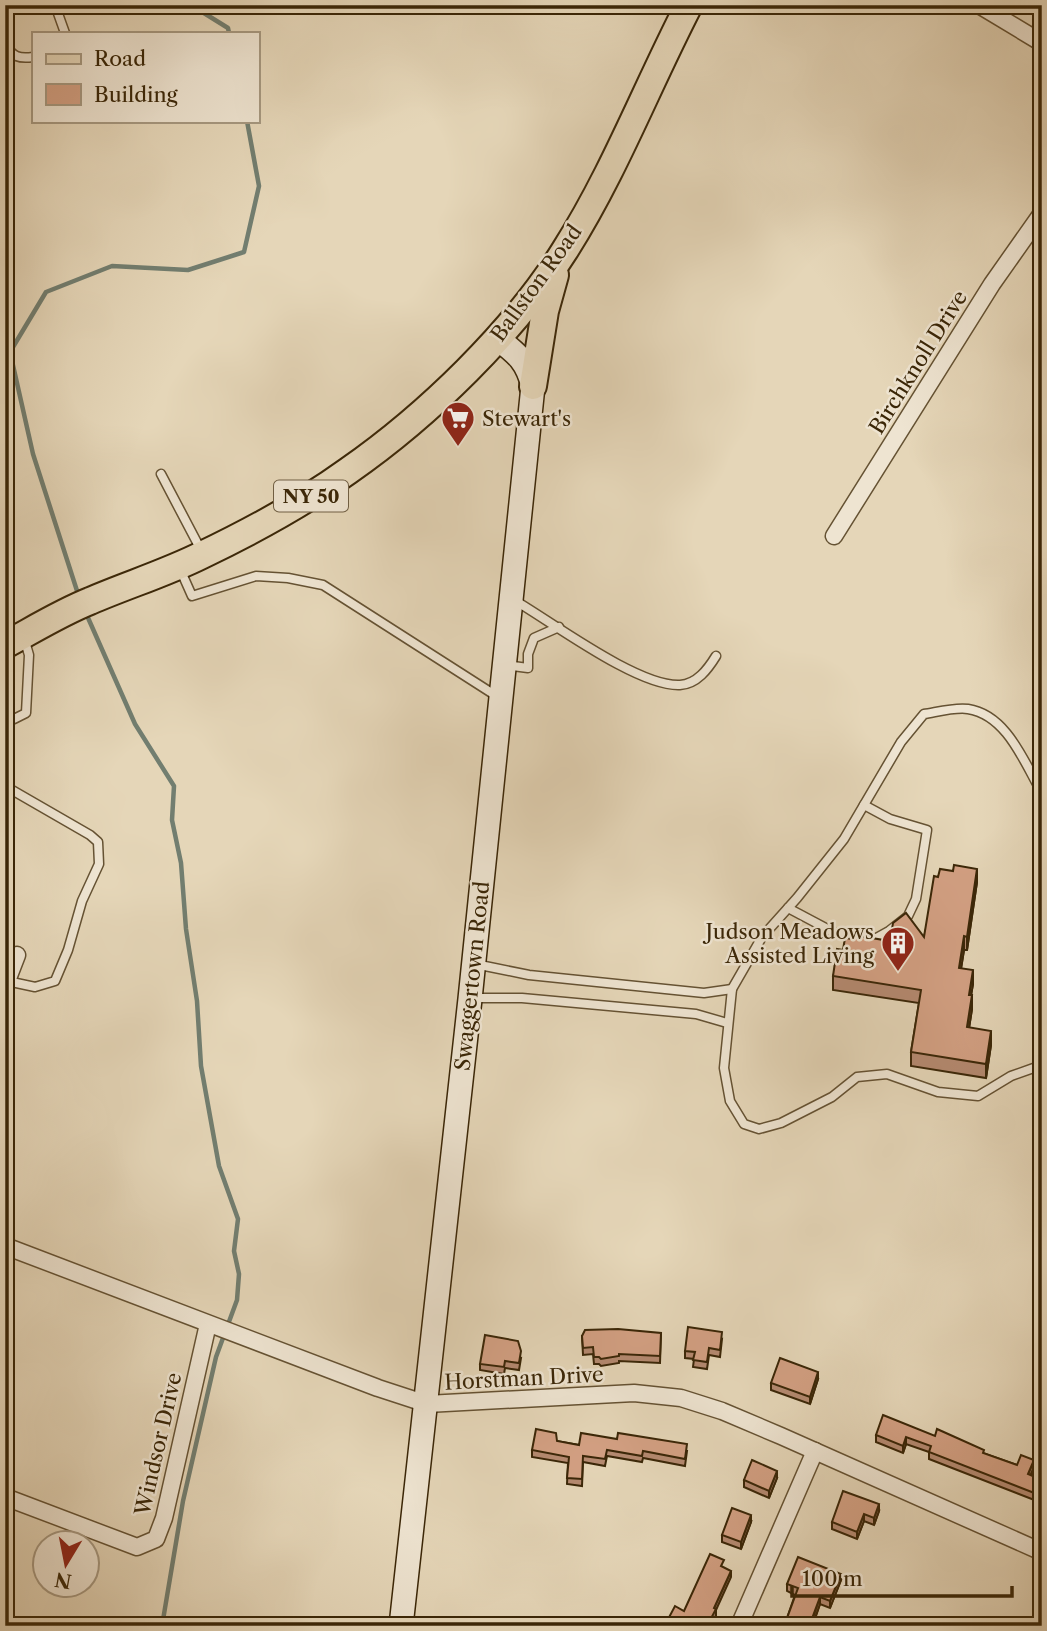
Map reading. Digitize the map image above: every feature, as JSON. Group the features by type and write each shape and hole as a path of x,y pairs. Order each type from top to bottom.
{"main road":[{"name":"Ballston Road","path":"14,640 82,604 204,554 308,498 348,472 416,416 498,339 565,250 622,146 689,5"},
{"path":"533,386 551,284 565,250"}],"street":[{"path":"979,5 1042,43"},
{"name":"Birchknoll Drive","path":"834,536 992,284 1042,213"},
{"path":"498,339 528,367 533,386"},
{"name":"Swaggertown Road","path":"401,1626 474,963 533,386"},
{"path":"6,984 17,955"},
{"name":"Horstman Drive","path":"5,1246 378,1388 427,1404 634,1393 681,1398 722,1411 1042,1552"},
{"name":"Windsor Drive","path":"5,1497 137,1547 156,1538 164,1518 208,1324"},
{"path":"739,1626 815,1451"}],"lane":[{"path":"55,5 65,32"},
{"path":"5,44 11,54 18,58 32,57"},
{"path":"161,474 204,554"},
{"path":"178,566 192,596 256,576 288,578 323,585 501,699"},
{"path":"511,598 622,667 652,679 680,685 694,680 706,672 716,656"},
{"path":"504,665 528,668 528,654 534,638 559,627"},
{"path":"10,719 26,713 27,703 29,656 14,640"},
{"path":"1042,793 1009,736 988,715 966,708 924,714 901,742 844,839 762,937 733,989 727,1023 724,1068 730,1101 744,1124 759,1129 781,1123 832,1097 857,1077 887,1074 939,1092 978,1096 1011,1076 1042,1065"},
{"path":"5,786 90,835 98,842 99,864 82,901 68,950 55,981 35,987 6,984"},
{"path":"788,908 837,934 871,941 908,916 916,899 927,830 890,819 864,805"},
{"path":"474,963 529,975 704,993 733,989"},
{"path":"470,999 522,998 696,1014 727,1023"}],"building":[{"name":"Judson Meadows Assisted Living","path":"954,865 977,869 967,937 964,936 959,968 973,970 967,1027 991,1031 986,1064 911,1052 921,990 833,976 837,949 843,950 845,938 852,939 853,935 890,941 893,923 906,913 924,937 934,876 938,877 940,869 953,871"},
{"path":"688,1327 722,1332 720,1350 709,1348 707,1362 693,1360 695,1352 685,1351"},
{"path":"618,1329 661,1333 660,1356 619,1354 601,1359 594,1357 593,1347 583,1348 582,1336 585,1330"},
{"path":"485,1335 518,1341 521,1351 519,1363 505,1361 504,1367 480,1364"},
{"path":"780,1358 818,1372 810,1397 771,1383"},
{"path":"883,1415 935,1436 937,1429 984,1450 983,1453 1017,1465 1021,1455 1034,1460 1028,1474 1042,1480 1042,1496 929,1452 931,1446 906,1437 903,1446 876,1435"},
{"path":"536,1429 556,1433 557,1441 579,1445 581,1433 617,1439 618,1433 687,1444 685,1459 643,1451 642,1456 607,1450 605,1459 583,1456 582,1479 567,1478 569,1457 532,1450"},
{"path":"752,1460 777,1471 769,1491 744,1480"},
{"path":"843,1491 879,1504 874,1518 864,1514 857,1532 832,1522"},
{"path":"732,1508 751,1515 741,1542 722,1535"},
{"path":"710,1554 724,1560 721,1566 731,1571 707,1626 672,1626 666,1623 675,1606 684,1611"},
{"path":"798,1557 841,1574 830,1601 820,1597 810,1624 815,1626 797,1626 786,1621 798,1588 787,1584"},
{"path":"992,1619 1009,1626 989,1626"}],"waterway":[{"path":"191,5 228,28 229,32"},
{"path":"79,597 33,454 10,352 46,292 112,266 188,270 244,252 259,186 247,122"},
{"path":"85,611 135,724 174,786 172,820 181,863 186,929 197,1001 201,1066 219,1166 238,1219 234,1251 239,1274 237,1300 216,1357 183,1501 162,1626"}],"place":[{"name":"Stewart's","path":"458,448"},
{"name":"Judson Meadows Assisted Living","path":"898,973"}]}
